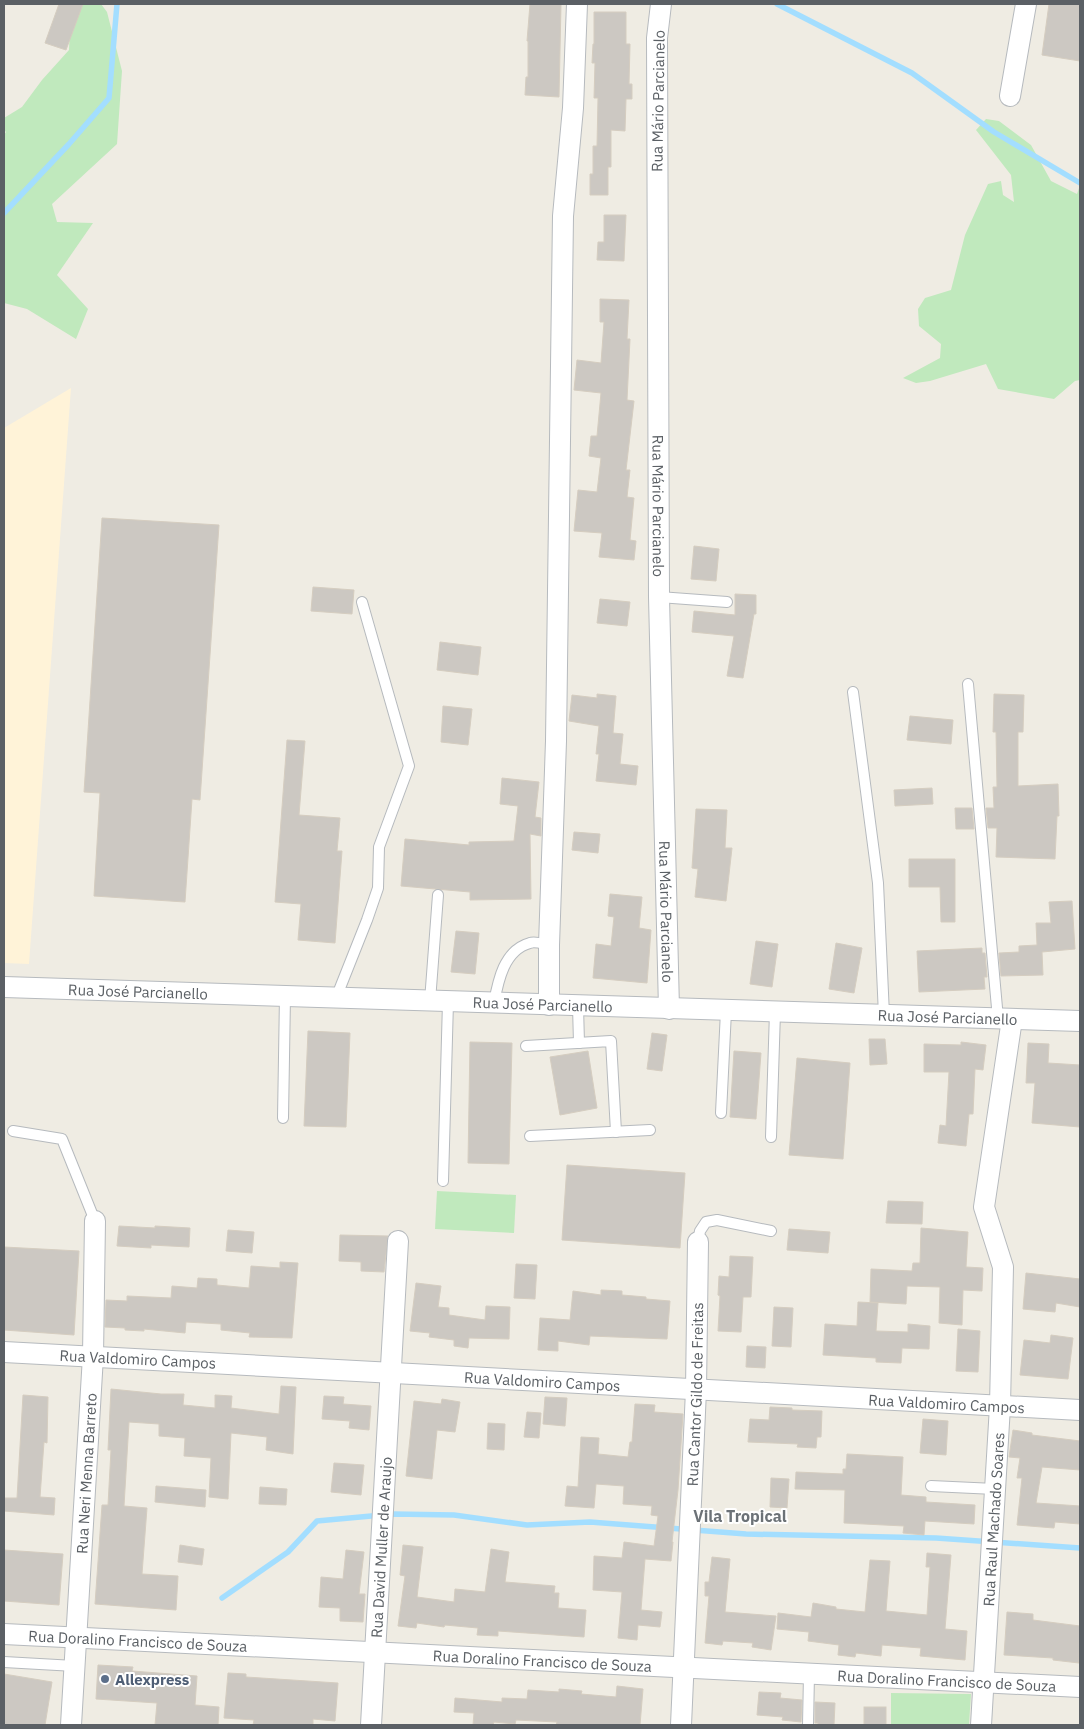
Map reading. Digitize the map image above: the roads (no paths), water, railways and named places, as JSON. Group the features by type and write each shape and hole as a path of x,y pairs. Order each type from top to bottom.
{"street":[{"path":"549,1005 549,945 556,741 563,216 573,108 577,4"},
{"name":"Rua Mário Parcianelo","path":"661,4 657,38 659,597 669,1009"},
{"path":"1010,96 1026,4"},
{"name":"Rua José Parcianello","path":"4,987 1080,1021"},
{"name":"Rua Raul Machado Soares","path":"981,1725 1000,1406 1003,1268 984,1207 1005,1019"},
{"name":"Rua Neri Menna Barreto","path":"72,1725 93,1356 95,1221"},
{"name":"Rua David Muller de Araujo","path":"371,1725 398,1241"},
{"name":"Rua Cantor Gildo de Freitas","path":"681,1725 696,1390 698,1242"},
{"name":"Rua Valdomiro Campos","path":"4,1352 391,1371 696,1390 1080,1410"},
{"name":"Rua Doralino Francisco de Souza","path":"4,1634 1080,1687"}],"lane":[{"path":"659,597 727,602"},
{"path":"336,998 378,888 378,847 409,766 362,602"},
{"path":"968,684 1005,1019"},
{"path":"853,692 878,883 884,1015"},
{"path":"438,894 443,1181"},
{"path":"494,1003 498,979 513,952 531,942 549,945"},
{"path":"283,1118 285,996"},
{"path":"578,1006 579,1043"},
{"path":"721,1113 726,1011"},
{"path":"771,1137 775,1012"},
{"path":"526,1046 611,1041 616,1132"},
{"path":"530,1136 650,1130"},
{"path":"13,1131 62,1139 95,1221"},
{"path":"698,1242 700,1231 706,1222 716,1220 771,1231"},
{"path":"931,1486 995,1489"},
{"path":"4,1662 75,1666"},
{"path":"808,1725 809,1674"}],"waterway":[{"path":"4,213 109,98 117,4"},
{"path":"777,4 912,73 994,132 1080,183"},
{"path":"222,1598 288,1552 317,1521 393,1514 454,1515 527,1525 590,1522 746,1534 936,1538 1080,1548"}],"place":[{"name":"Allexpress","path":"105,1679"}],"district":[{"name":"Vila Tropical","path":"740,1516"}]}
